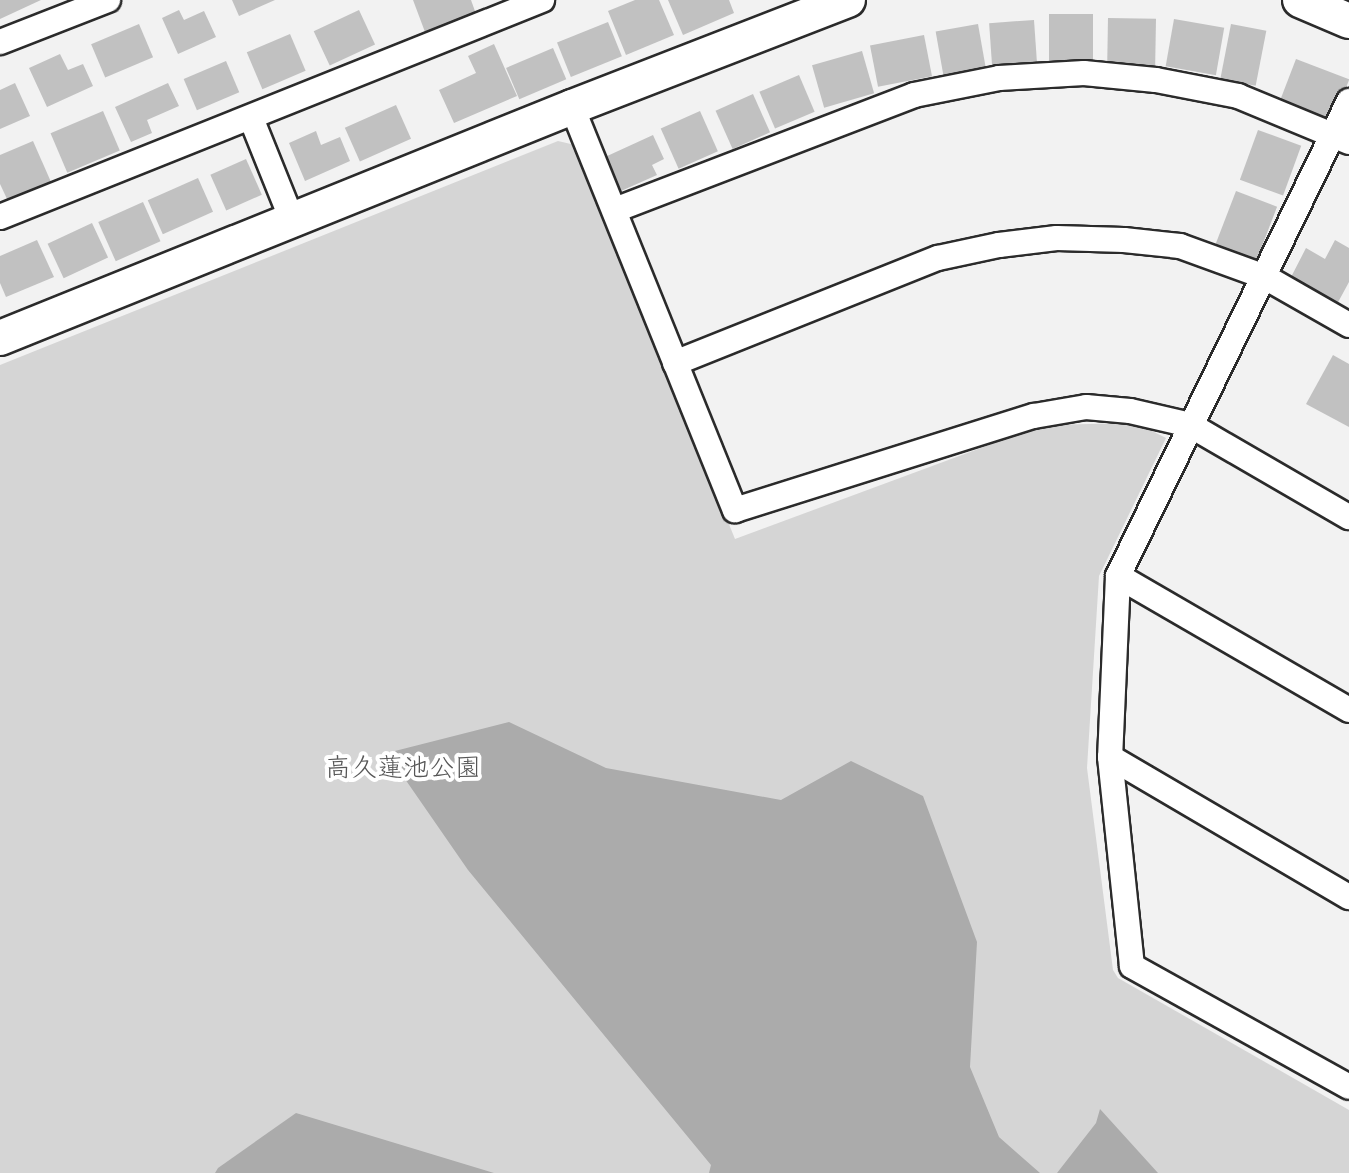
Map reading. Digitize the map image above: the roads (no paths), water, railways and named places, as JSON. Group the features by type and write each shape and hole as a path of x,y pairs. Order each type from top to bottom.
{"street":[{"path":"0,42 108,0"},
{"path":"0,217 542,0"},
{"path":"0,338 572,107 812,6 848,0"},
{"path":"1300,0 1349,21"},
{"path":"615,210 914,95 999,78 1084,73 1156,80 1238,96 1341,138"},
{"path":"1349,101 1341,138 1265,277 1118,576 1110,757 1132,966 1349,1087"},
{"path":"572,107 735,510 1034,416 1086,407 1130,411 1190,425 1349,517"},
{"path":"251,118 292,220"},
{"path":"675,363 938,258 999,245 1057,238 1180,246 1265,277 1349,325"},
{"path":"1118,576 1349,710"},
{"path":"1110,757 1349,897"}],"park label":[{"name":"高久蓮池公園","path":"403,770"}]}
